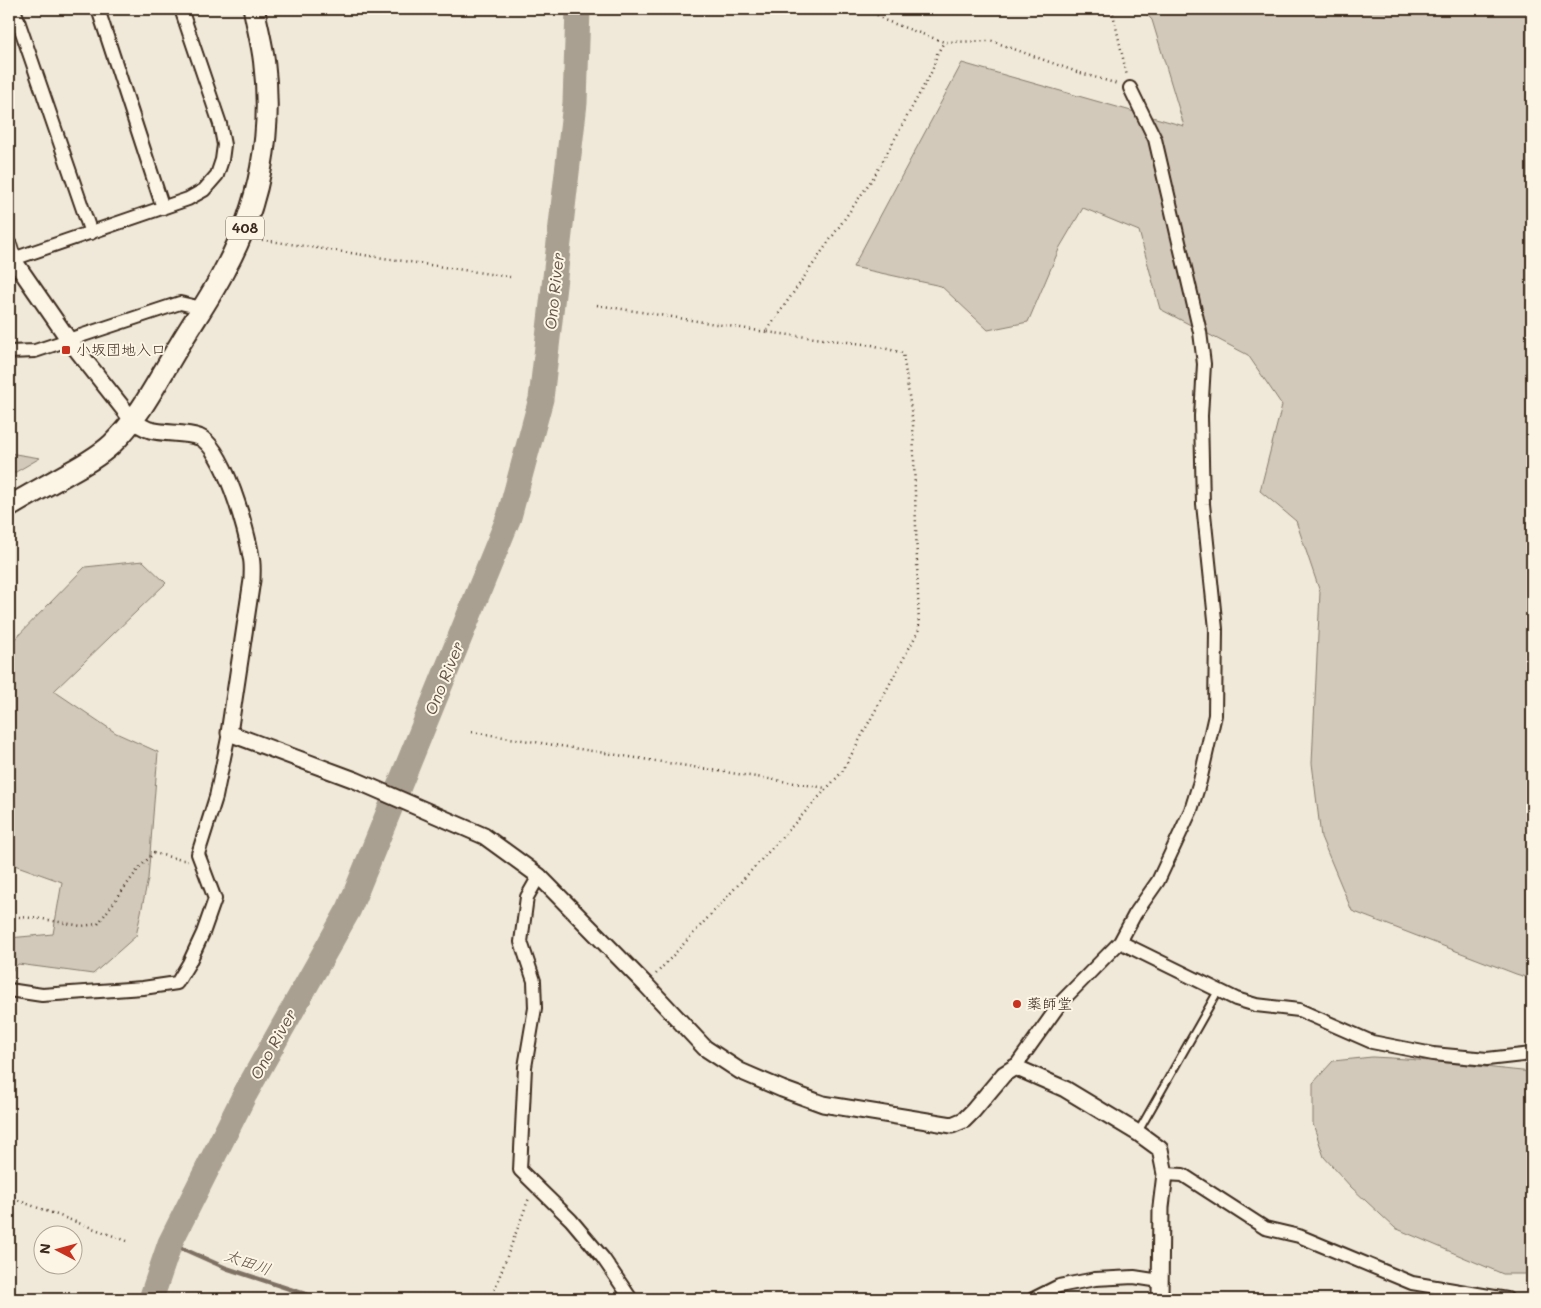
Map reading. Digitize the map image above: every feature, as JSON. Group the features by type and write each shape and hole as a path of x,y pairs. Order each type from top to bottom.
{"highway":[{"name":"408","path":"9,507 102,452 133,421 225,269 242,236 258,187 266,130 267,101 264,60 254,9"}],"street":[{"path":"14,9 91,233"},
{"path":"98,9 163,208"},
{"path":"9,990 42,995 142,988 177,983 203,933 215,899 198,854 216,797 229,733 252,580 252,558 246,534 227,476 220,461 206,442 199,437 148,430 133,421 70,340 10,255 91,233 188,199 204,190 217,175 224,145 220,124 181,9"},
{"path":"229,733 355,780 484,836 539,876 646,985 704,1048 740,1071 782,1090 823,1104 952,1125 964,1120 1004,1074 1015,1067 1062,1001 1120,942 1134,914 1158,880 1191,810 1200,781 1215,716 1216,628 1203,504 1201,416 1204,364 1200,332 1156,139 1130,88"},
{"path":"9,352 35,351 180,303 202,308"},
{"path":"539,876 527,897 521,942 534,981 535,1008 525,1067 520,1170 534,1186 571,1220 603,1258 631,1299"},
{"path":"1120,942 1218,991 1256,1005 1299,1010 1372,1042 1433,1054 1487,1059 1532,1054"},
{"path":"1015,1067 1065,1089 1138,1133 1160,1149 1165,1174 1161,1207 1160,1299"},
{"path":"1165,1174 1182,1175 1265,1228 1298,1236 1412,1283 1507,1299"},
{"path":"1033,1299 1059,1286 1095,1279 1134,1276 1160,1281"}],"lane":[{"path":"1138,1133 1218,991"}],"path":[{"path":"869,9 884,20 944,42 992,41 1077,72 1130,88 1112,9"},
{"path":"766,332 875,175 932,71 937,54 944,42"},
{"path":"242,236 510,277"},
{"path":"597,305 766,332 872,345 903,353 913,424 918,630 842,772 646,985"},
{"path":"472,732 826,788"},
{"path":"9,916 43,919 81,926 98,924 139,868 154,853 182,860 200,859"},
{"path":"491,1299 534,1186"},
{"path":"9,1197 127,1240"}],"shaded area":[{"path":"1142,9 1532,9 1532,979 1352,911 1321,837 1312,763 1320,592 1296,521 1260,491 1282,405 1248,355 1160,309 1139,231 1083,208 1060,247 1028,322 988,330 941,286 853,267 962,63 1184,126 1152,20"},
{"path":"9,453 40,458 9,476"},
{"path":"143,561 166,583 54,691 116,733 158,752 148,879 136,936 93,974 18,964 9,974 9,938 53,934 62,882 9,863 9,645 85,567"},
{"path":"1372,1057 1432,1061 1532,1072 1532,1274 1503,1274 1395,1228 1351,1187 1324,1157 1313,1124 1313,1083 1333,1061"}],"waterway":[{"name":"Ono River","path":"151,1299 170,1243 245,1094 349,909 509,517 541,399 575,103 578,9"},
{"name":"太田川","path":"170,1243 226,1268 320,1299"}],"place":[{"name":"小坂団地入口","path":"66,350"},
{"name":"薬師堂","path":"1017,1004"}]}
